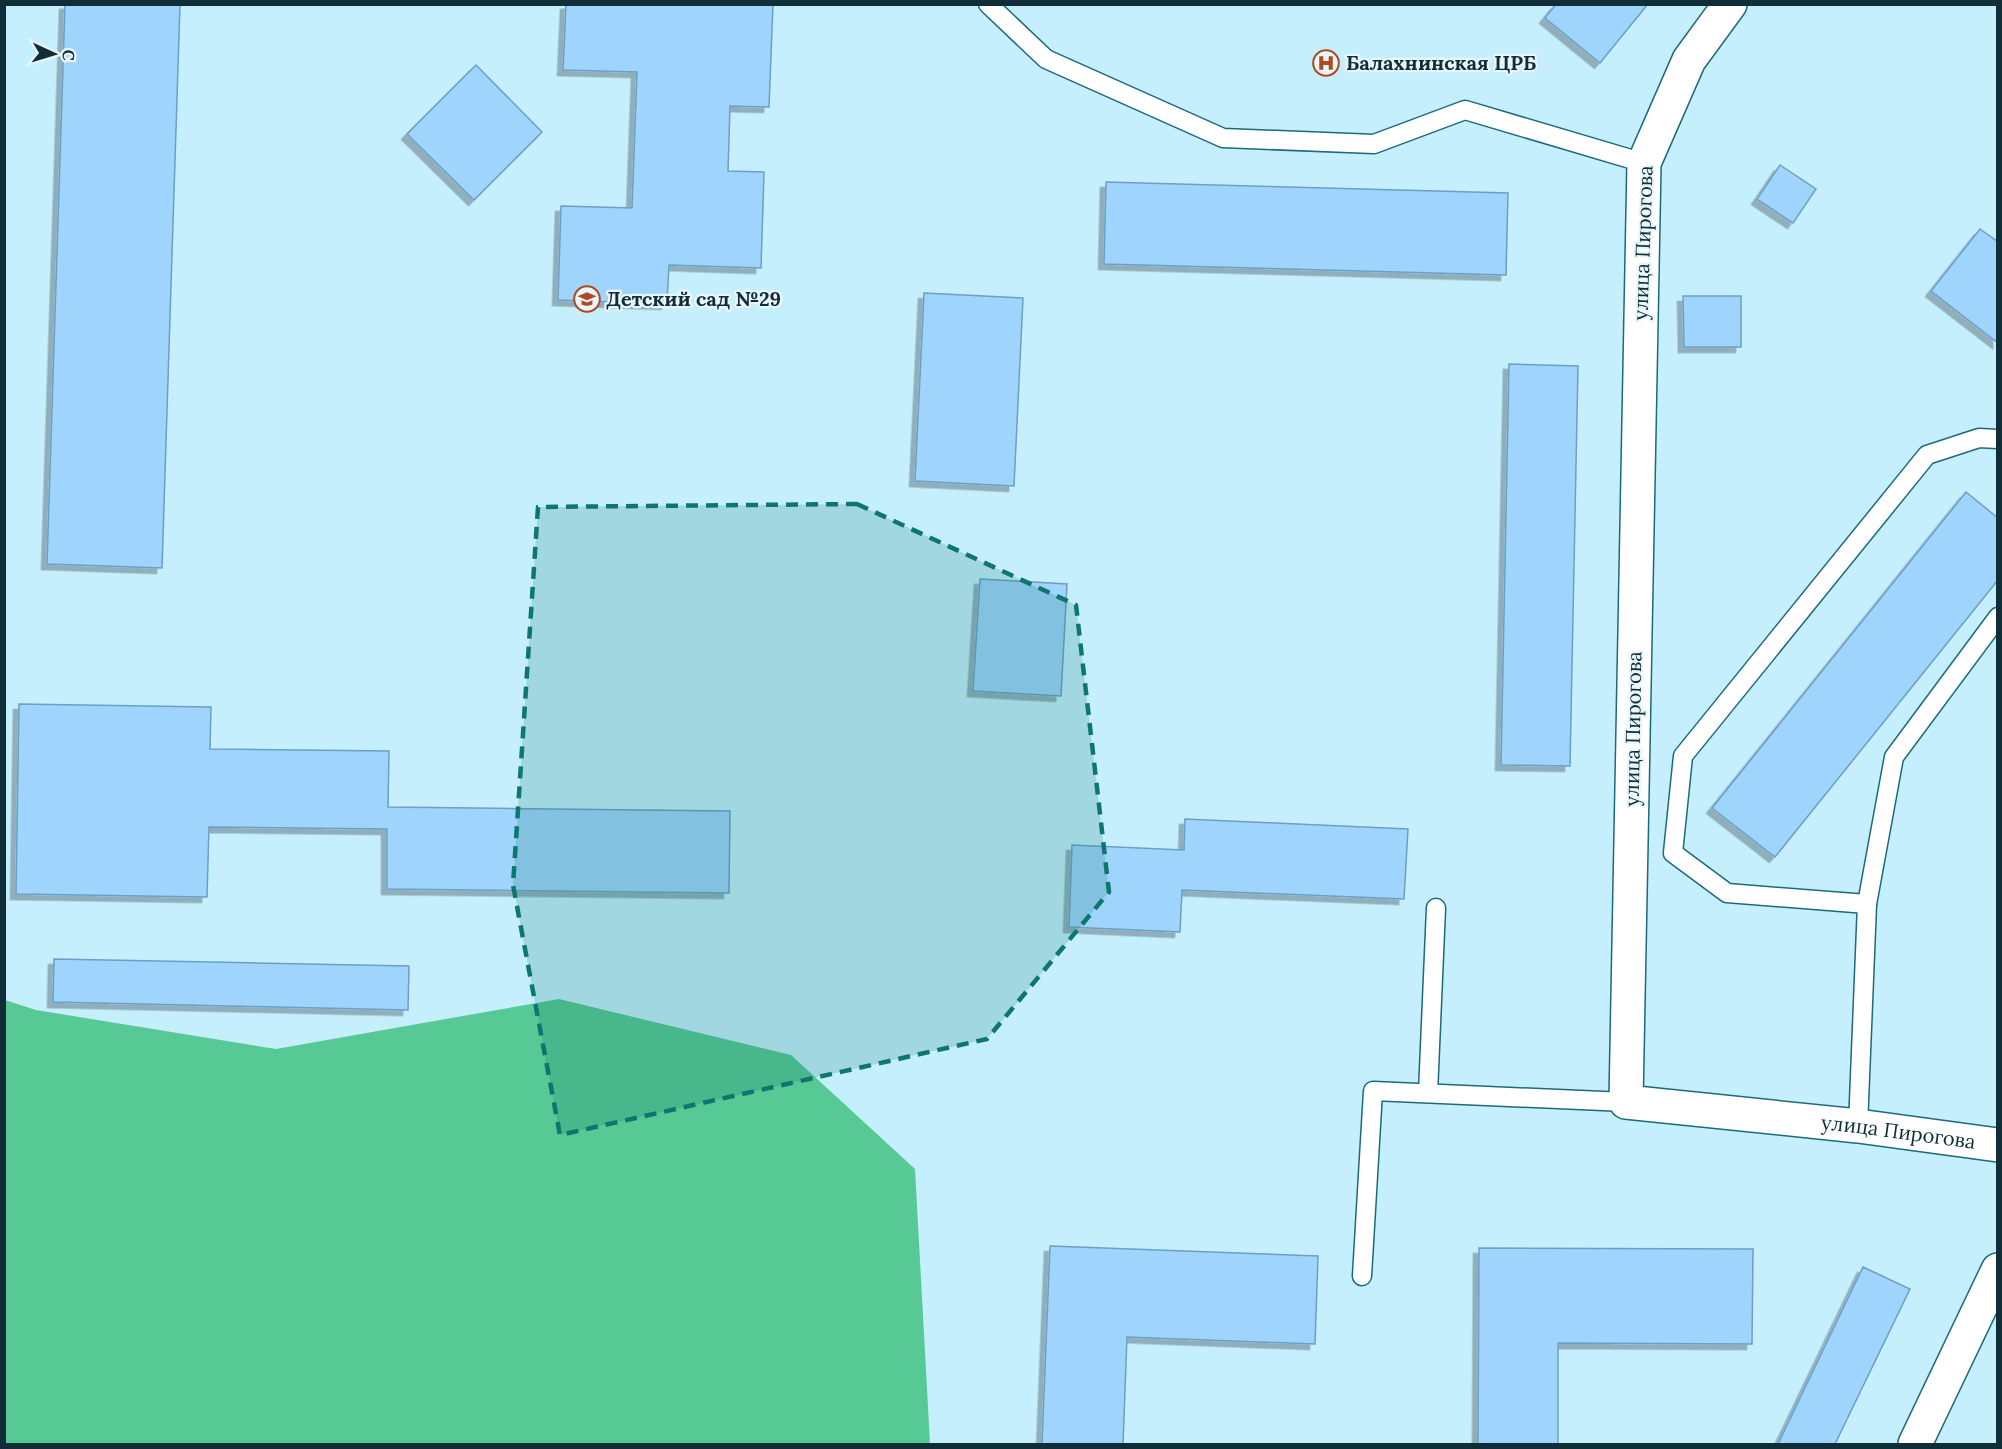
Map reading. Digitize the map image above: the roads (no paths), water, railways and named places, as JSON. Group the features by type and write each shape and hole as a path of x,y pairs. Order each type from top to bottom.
{"street":[{"name":"улица Пирогова","path":"1730,4 1689,60 1644,163 1626,1102 1858,1126 1998,1145"},
{"path":"1915,1444 1998,1270"}],"lane":[{"path":"988,4 1046,59 1223,138 1374,144 1465,110 1644,163"},
{"path":"1867,904 1727,893 1673,853 1683,756 1927,455 1979,438 1998,439"},
{"path":"1858,1126 1867,904 1894,757 1998,616"},
{"path":"1428,1093 1436,908"},
{"path":"1362,1276 1373,1091 1626,1102"}],"place":[{"name":"Балахнинская ЦРБ","path":"1326,63"},
{"name":"Детский сад №29","path":"587,299"}]}
